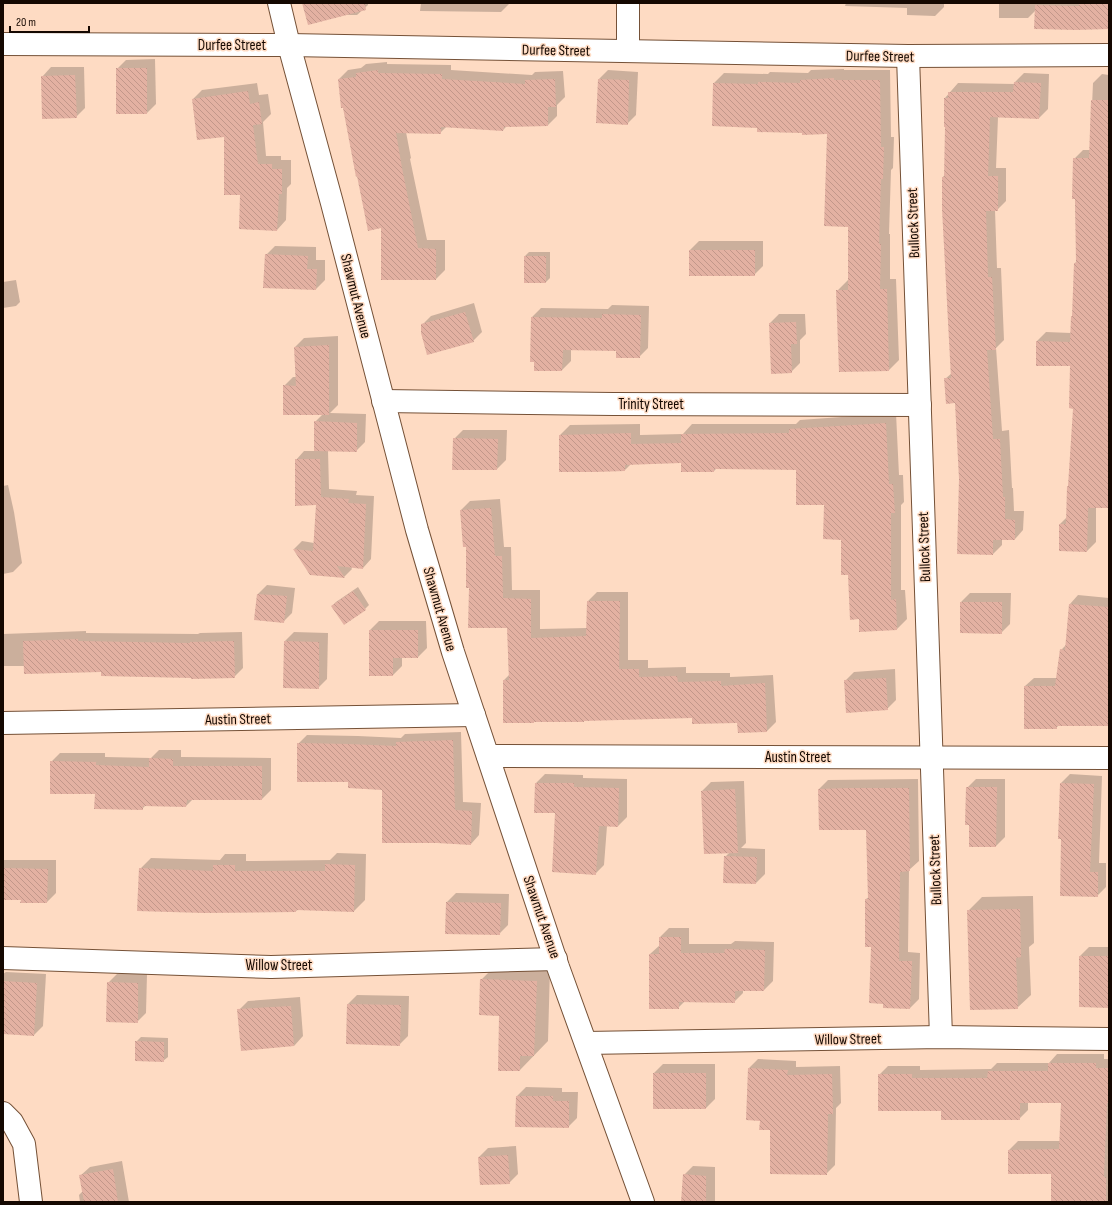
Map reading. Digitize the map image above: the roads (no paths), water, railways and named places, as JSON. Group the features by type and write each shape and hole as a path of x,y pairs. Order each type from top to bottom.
{"street":[{"name":"Shawmut Avenue","path":"279,3 383,401 422,546 453,652 556,959 643,1202"},
{"path":"628,3 628,51"},
{"name":"Durfee Street","path":"3,44 289,45 908,56 1109,55"},
{"name":"Bullock Street","path":"908,56 941,1037"},
{"name":"Trinity Street","path":"383,401 621,404 920,405"},
{"name":"Austin Street","path":"3,723 474,715"},
{"name":"Austin Street","path":"488,756 1109,758"},
{"name":"Willow Street","path":"3,958 271,967 556,959"},
{"name":"Willow Street","path":"586,1043 941,1037 1109,1039"},
{"path":"3,1113 12,1122 24,1144 31,1202"}]}
